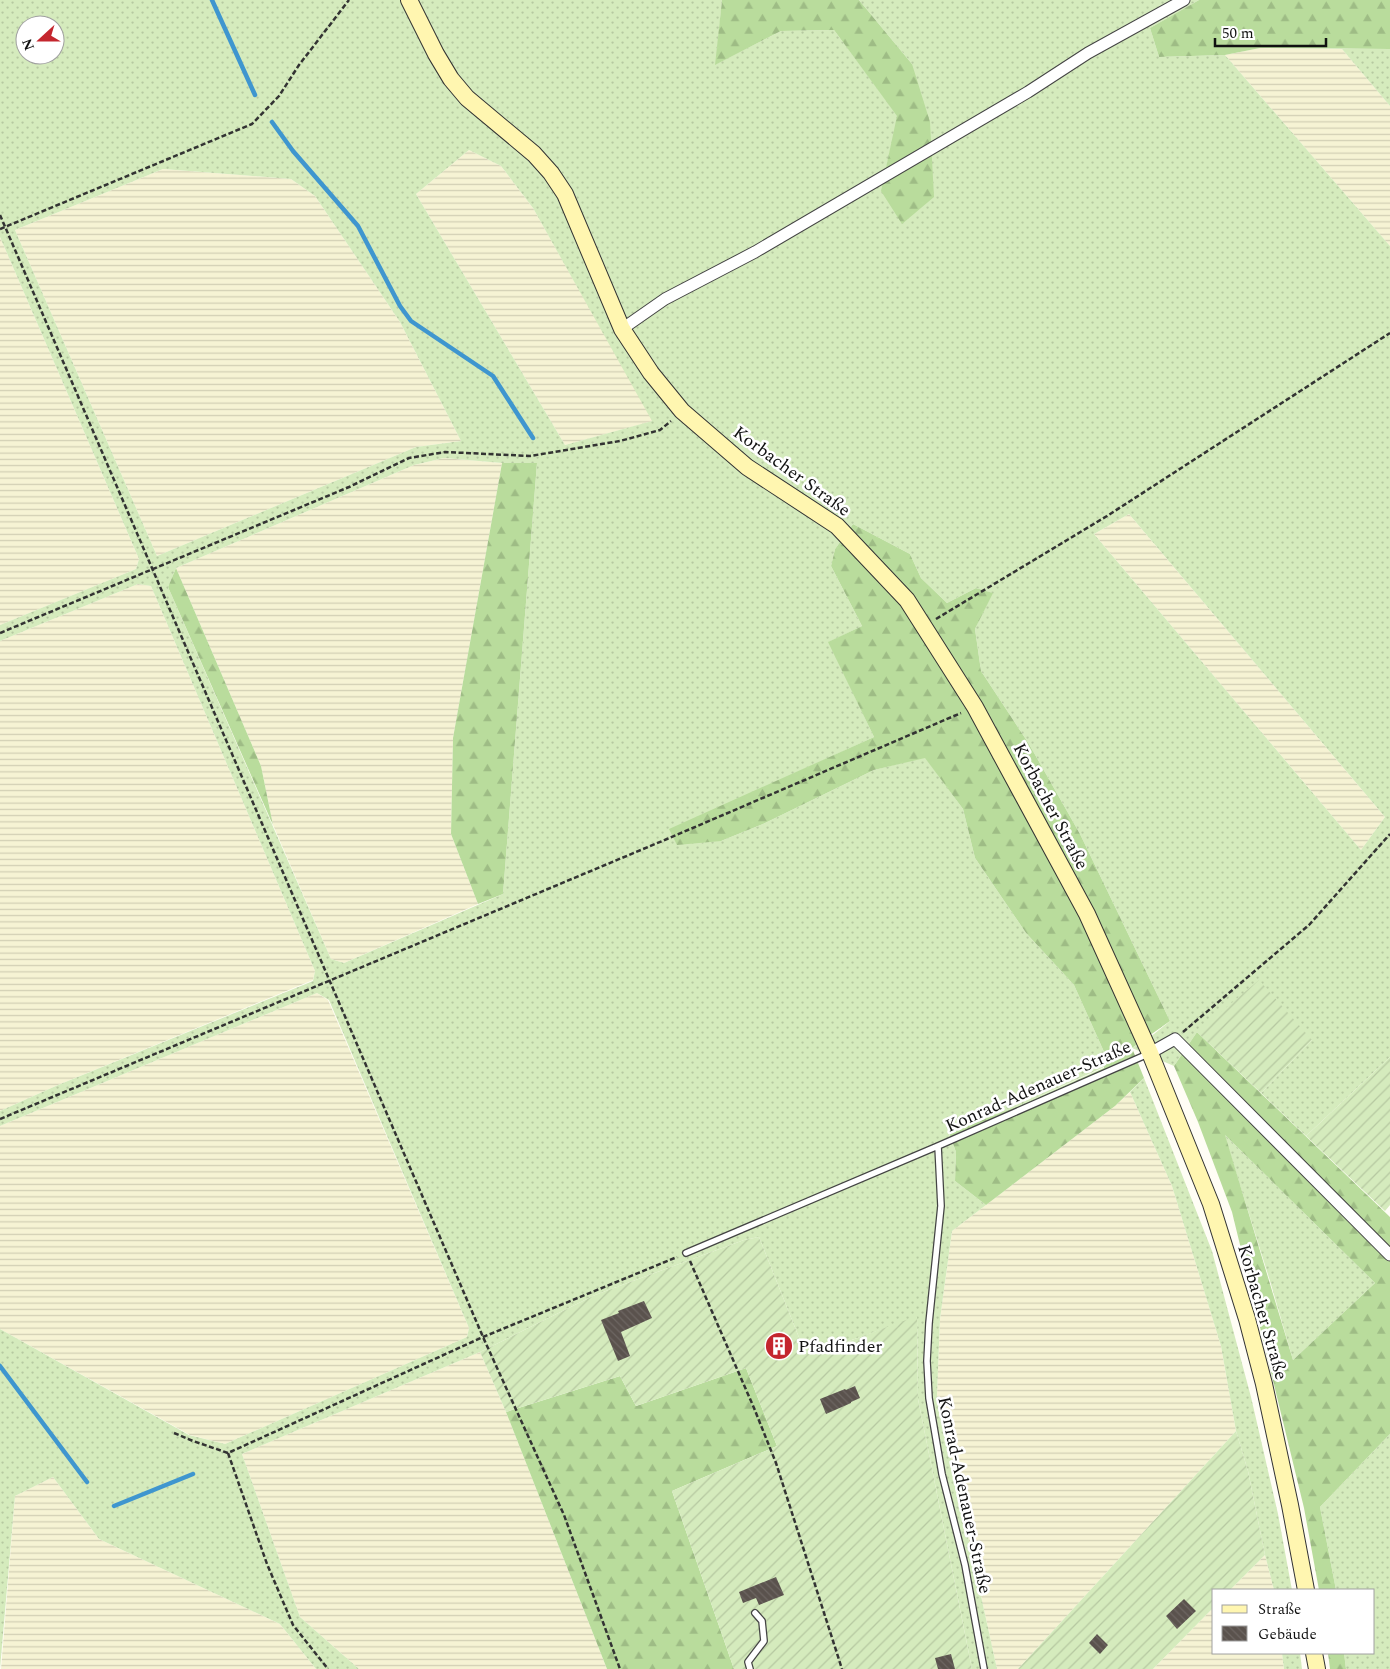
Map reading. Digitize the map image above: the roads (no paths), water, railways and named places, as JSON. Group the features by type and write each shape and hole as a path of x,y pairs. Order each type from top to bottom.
{"street":[{"name":"Korbacher Straße","path":"409,0 436,54 456,86 467,98 534,154 551,173 565,194 622,329 652,373 682,411 747,466 837,526 907,600 975,707 1086,914 1150,1053 1211,1204 1247,1319 1264,1384 1306,1589"},
{"path":"622,329 665,299 790,232 1028,92 1088,53 1184,0"},
{"path":"1150,1053 1175,1039 1390,1255"},
{"path":"1314,1654 1317,1669"}],"lane":[{"name":"Konrad-Adenauer-Straße","path":"686,1253 1150,1053"},
{"name":"Konrad-Adenauer-Straße","path":"938,1146 941,1206 928,1342 929,1398 942,1474 964,1565 984,1669"},
{"path":"750,1669 748,1662 764,1640 762,1621 755,1613"}],"waterway":[{"path":"212,0 255,95"},
{"path":"272,122 293,151 358,226 400,306 411,321 493,376 533,438"},
{"path":"0,1366 87,1482"},
{"path":"114,1506 193,1474"}],"place":[{"name":"Pfadfinder","path":"779,1346"}]}
